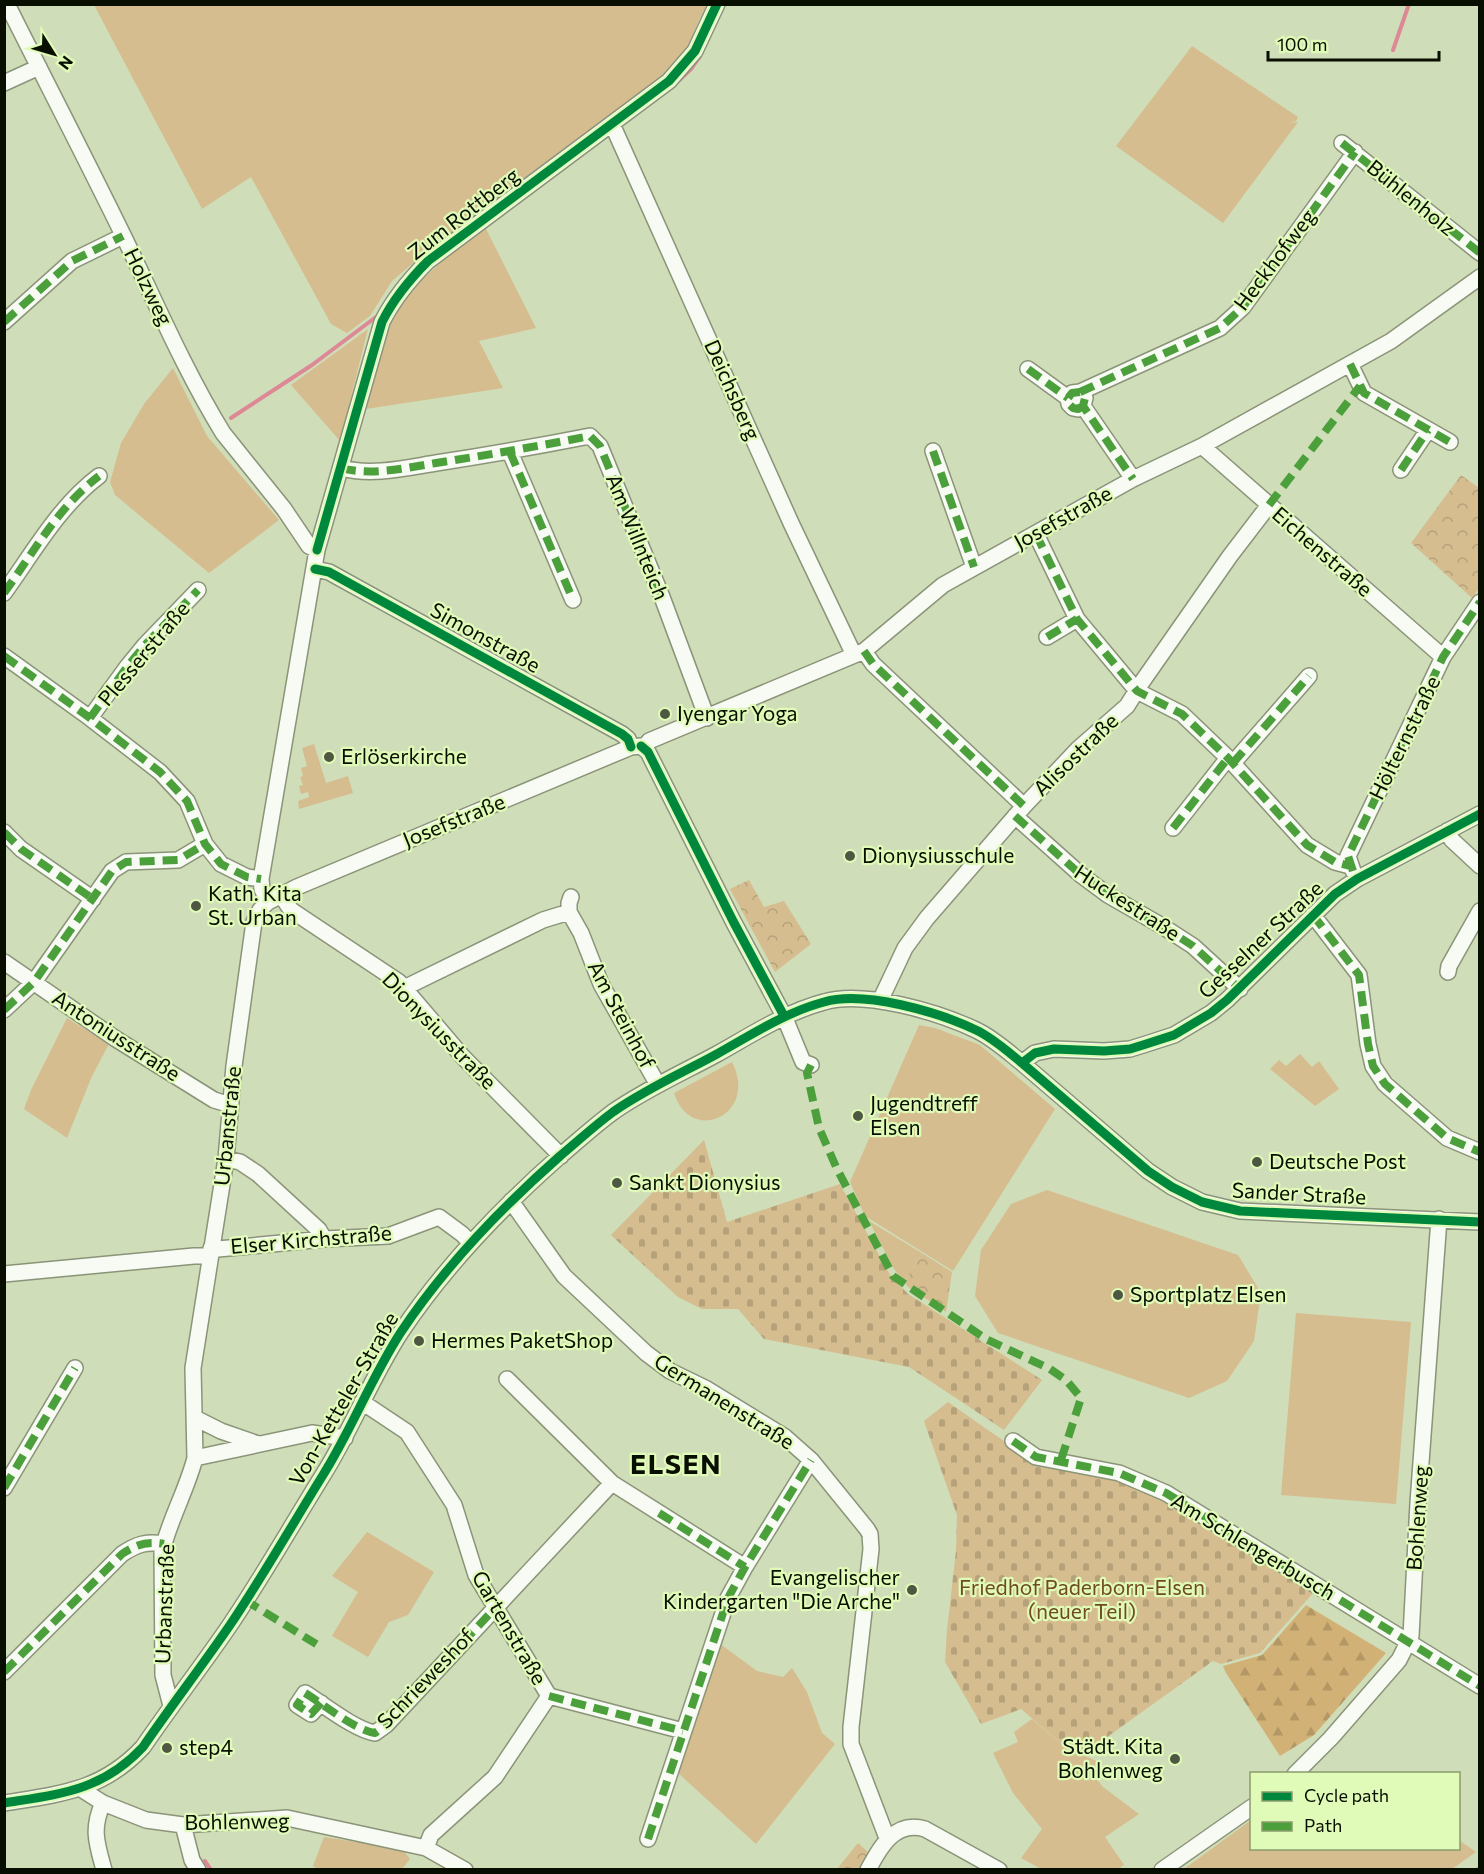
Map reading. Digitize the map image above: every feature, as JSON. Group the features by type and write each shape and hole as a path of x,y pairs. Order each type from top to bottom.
{"street":[{"name":"Holzweg","path":"7,4 217,422 284,509 309,546 317,550"},
{"name":"Zum Rottberg","path":"317,550 382,322 408,281 428,261 669,81 694,51 717,4"},
{"path":"4,83 39,67"},
{"name":"Deichsberg","path":"612,124 791,523 859,653"},
{"name":"Bühlenholz","path":"1342,143 1479,253"},
{"name":"Heckhofweg","path":"1077,399 1220,328 1243,307 1355,152"},
{"path":"4,322 72,261 123,236"},
{"name":"Josefstraße","path":"275,899 297,886 639,747 859,653 943,585 1133,479 1202,446 1391,341 1479,277"},
{"path":"1350,364 1364,393 1450,442"},
{"path":"1028,369 1077,399 1133,479"},
{"path":"1401,470 1428,430"},
{"name":"Am Willnteich","path":"341,468 354,471 381,471 510,452 590,436 600,446 662,597 707,718"},
{"name":"Eichenstraße","path":"1202,446 1443,657"},
{"path":"933,450 974,567"},
{"path":"510,452 573,600"},
{"path":"4,593 61,513 83,488 99,476"},
{"name":"Alisostraße","path":"880,1001 910,940 942,899 1078,748 1127,706 1230,556 1269,505"},
{"path":"1036,534 1077,619 1137,691 1182,714 1230,761 1307,845 1353,872"},
{"path":"275,899 262,890 261,879 317,550"},
{"name":"Simonstraße","path":"315,569 329,572 622,734 648,752 784,1016"},
{"name":"Plesserstraße","path":"90,718 145,645 198,590"},
{"name":"Hölternstraße","path":"1353,872 1348,856 1443,657 1479,602"},
{"path":"1047,637 1077,619"},
{"name":"Huckestraße","path":"859,653 873,664 1081,875 1108,896 1193,946 1240,989"},
{"path":"4,656 160,772 187,801 205,844 221,864 247,877 261,879"},
{"path":"1173,828 1230,761 1309,676"},
{"name":"Gesselner Straße","path":"1022,1062 1035,1053 1054,1049 1104,1051 1143,1045 1174,1035 1211,1013 1240,989 1335,894 1353,872 1447,831 1479,814"},
{"path":"1447,831 1452,840 1479,866"},
{"path":"4,832 21,849 93,899"},
{"path":"4,1010 34,982 112,871 118,866 126,862 178,860 205,844"},
{"name":"Dionysiusstraße","path":"275,899 390,975 404,987 463,1057 561,1156"},
{"name":"Urbanstraße","path":"171,1706 163,1675 162,1551 195,1458 194,1368 226,1159 237,1045 252,933 256,916 275,899"},
{"name":"Am Steinhof","path":"404,987 543,920 570,904 601,984 658,1085"},
{"path":"1448,972 1449,966 1479,911"},
{"path":"1313,915 1359,975 1373,1066 1385,1084 1447,1138 1479,1152"},
{"name":"Antoniusstraße","path":"4,962 117,1039 214,1100 224,1103 231,1102"},
{"name":"Von-Ketteler-Straße","path":"4,1803 81,1789 105,1778 133,1758 143,1747 230,1624 332,1460 399,1335 416,1311 471,1243 511,1201 614,1112 658,1085 784,1016 834,1000 880,1001 930,1014 978,1031 1022,1062"},
{"path":"784,1016 803,1062 811,1065"},
{"name":"Sander Straße","path":"1022,1062 1148,1171 1172,1187 1202,1202 1240,1211 1479,1222"},
{"path":"226,1159 240,1162 258,1174 319,1230 324,1239"},
{"name":"Germanenstraße","path":"511,1201 564,1276 646,1353 670,1371 705,1388 785,1437 811,1460 870,1534 871,1549 851,1744 887,1838"},
{"name":"Elser Kirchstraße","path":"4,1274 194,1256 218,1249 324,1239 388,1236 439,1217 471,1243"},
{"name":"Bohlenweg","path":"1296,1772 1331,1738 1399,1660 1411,1636 1438,1219"},
{"path":"4,1488 75,1368"},
{"path":"507,1378 612,1483 745,1567"},
{"name":"Gartenstraße","path":"362,1402 407,1432 454,1505 476,1575 549,1696 495,1777 431,1836 426,1848"},
{"path":"195,1419 258,1444"},
{"path":"195,1458 312,1433 345,1438"},
{"name":"Am Schlengerbusch","path":"1013,1441 1036,1457 1119,1473 1166,1493 1479,1686"},
{"path":"648,1839 728,1598 811,1460"},
{"path":"495,1608 612,1483"},
{"path":"4,1672 123,1554 150,1541 164,1544"},
{"name":"Schrieweshof","path":"321,1703 365,1731 375,1733 386,1725 495,1608"},
{"path":"549,1696 683,1731"},
{"name":"Bohlenweg","path":"81,1789 103,1803 146,1820 183,1825 287,1818 426,1848 465,1869"},
{"path":"103,1803 97,1816 95,1836 104,1869"},
{"path":"1161,1869 1250,1808"},
{"path":"183,1825 192,1860 198,1869"},
{"path":"868,1869 887,1838 904,1829 919,1827 999,1869"}],"green space":[{"path":"94,5 707,5 687,50 665,76 433,246 392,281 370,316 347,333 331,324 251,177 202,209"},
{"path":"1192,46 1298,117 1296,121 1289,123 1298,122 1223,223 1116,146"},
{"path":"485,227 536,328 479,341 503,388 366,409 392,321 404,300 437,266"},
{"path":"368,329 340,441 291,385"},
{"path":"173,368 207,436 279,520 209,573 115,495 110,482 121,443 144,404"},
{"path":"1461,475 1479,488 1479,588 1472,598 1411,543"},
{"path":"314,744 326,783 348,776 353,793 299,809 298,801 309,797 308,792 301,794 299,786 303,785 300,777 303,776 301,768 307,766 302,748"},
{"path":"749,880 764,907 784,901 811,944 775,972 730,889"},
{"path":"67,1018 109,1044 92,1076 67,1138 24,1109"},
{"path":"919,1025 935,1028 980,1045 1055,1109 953,1271 865,1216 850,1182"},
{"path":"1300,1054 1312,1067 1319,1061 1339,1089 1315,1106 1270,1069 1279,1060 1286,1066"},
{"path":"732,1062 738,1081 737,1097 730,1109 720,1117 707,1120 694,1118 682,1109 674,1093"},
{"path":"704,1140 727,1222 840,1184 890,1275 908,1294 1042,1380 1004,1430 909,1367 764,1339 738,1309 702,1309 678,1297 611,1235"},
{"name":"Sportplatz Elsen","path":"1047,1190 1238,1255 1261,1293 1254,1341 1227,1381 1189,1398 998,1333 975,1296 981,1250 1011,1204"},
{"path":"869,1221 922,1253 904,1282 894,1269"},
{"path":"922,1253 952,1272 946,1312 904,1282"},
{"name":"Sportplatz Elsen","path":"1296,1313 1411,1322 1396,1504 1281,1495"},
{"name":"Friedhof Paderborn-Elsen (neuer Teil)","path":"948,1402 1041,1467 1120,1480 1166,1500 1314,1592 1260,1653 1221,1664 1213,1661 1078,1758 1021,1709 981,1724 945,1662 956,1551 957,1515 924,1421"},
{"path":"367,1532 434,1572 408,1615 389,1622 368,1657 332,1636 358,1592 332,1576"},
{"path":"1306,1605 1386,1653 1314,1735 1280,1756 1223,1666 1262,1655"},
{"path":"719,1643 757,1671 783,1677 792,1668 807,1692 822,1733 835,1744 756,1844 678,1773"},
{"path":"1032,1719 1078,1758 1083,1755 1101,1763 1092,1773 1103,1787 1139,1814 1105,1837 1124,1865 1118,1869 1041,1869 1021,1858 1042,1829 1013,1793 993,1753 1018,1742 1014,1732"},
{"path":"1250,1821 1250,1850 1460,1850 1460,1841 1476,1852 1452,1869 1184,1869"},
{"path":"324,1837 402,1849 410,1859 402,1869 319,1870 313,1866"},
{"path":"858,1843 868,1852 859,1869 837,1869"}],"waterway":[{"path":"1393,50 1409,4"},
{"path":"673,86 691,69 700,56"},
{"path":"231,418 312,365 380,314"},
{"path":"205,1861 211,1870"}],"marked path":[{"path":"1342,143 1480,253"},
{"path":"1080,392 1220,328 1243,307 1355,152"},
{"path":"4,322 72,261 123,236"},
{"path":"1350,364 1364,393 1450,442"},
{"path":"1028,369 1068,398"},
{"path":"1269,505 1360,386"},
{"path":"1083,406 1078,409 1069,404 1068,398 1072,393 1080,392 1085,398 1083,406 1133,479"},
{"path":"1401,470 1428,430"},
{"path":"341,468 365,471 400,469 590,436 600,446 662,597"},
{"path":"933,451 974,567"},
{"path":"510,452 573,600"},
{"path":"4,593 36,546 71,501 99,476"},
{"path":"1036,534 1077,619 1137,691 1182,714 1228,758 1307,845 1335,862 1350,866"},
{"path":"90,718 145,645 198,590"},
{"path":"1353,871 1348,856 1443,657 1480,602"},
{"path":"1047,637 1077,619"},
{"path":"864,651 873,664 1024,806"},
{"path":"4,656 160,772 187,801 205,844 221,864 247,877 261,879"},
{"path":"1233,763 1309,676"},
{"path":"1173,828 1228,758"},
{"path":"1015,816 1081,875 1108,895 1193,946 1240,989"},
{"path":"4,832 21,849 93,899"},
{"path":"4,1010 34,982 112,871 126,862 178,860 205,844"},
{"path":"1313,915 1359,975 1373,1066 1385,1084 1447,1138 1480,1152"},
{"path":"811,1065 807,1073 819,1128 837,1169 893,1276 986,1339 1050,1369 1066,1380 1081,1398 1060,1463"},
{"path":"4,1488 75,1368"},
{"path":"1013,1441 1036,1457 1119,1473 1166,1493 1480,1686"},
{"path":"648,1839 728,1598 811,1460"},
{"path":"659,1513 745,1567"},
{"path":"4,1672 122,1554 142,1544 164,1544"},
{"path":"245,1600 321,1647"},
{"path":"321,1703 311,1714 297,1705 305,1693 321,1703 339,1716 349,1722 375,1733 386,1725 495,1608"},
{"path":"549,1696 683,1731"}],"cycle path":[{"path":"317,550 382,322 397,297 428,261 669,81 695,51 717,4"},
{"path":"315,569 329,572 622,734 628,739 631,747"},
{"path":"641,746 648,752 733,921 784,1016"},
{"path":"1022,1063 1035,1053 1054,1049 1104,1051 1130,1049 1174,1035 1211,1013 1227,1000 1335,894 1357,879 1480,814"},
{"path":"4,1803 62,1793 96,1782 128,1762 143,1747 230,1625 266,1569 333,1458 380,1367 401,1332 455,1261 516,1196 613,1112 769,1025 810,1006 840,999 880,1001 942,1016 976,1030 1022,1063 1148,1171 1172,1187 1202,1202 1240,1211 1480,1222"}],"place":[{"name":"Iyengar Yoga","path":"665,714"},
{"name":"Erlöserkirche","path":"329,757"},
{"name":"Dionysiusschule","path":"850,856"},
{"name":"Kath. Kita St. Urban","path":"196,906"},
{"name":"Jugendtreff Elsen","path":"858,1116"},
{"name":"Deutsche Post","path":"1257,1162"},
{"name":"Sankt Dionysius","path":"617,1183"},
{"name":"Sportplatz Elsen","path":"1118,1295"},
{"name":"Hermes PaketShop","path":"419,1341"},
{"name":"Evangelischer Kindergarten \"Die Arche\"","path":"912,1590"},
{"name":"step4","path":"167,1748"},
{"name":"Städt. Kita Bohlenweg","path":"1175,1759"}],"district":[{"name":"ELSEN","path":"676,1465"}]}
